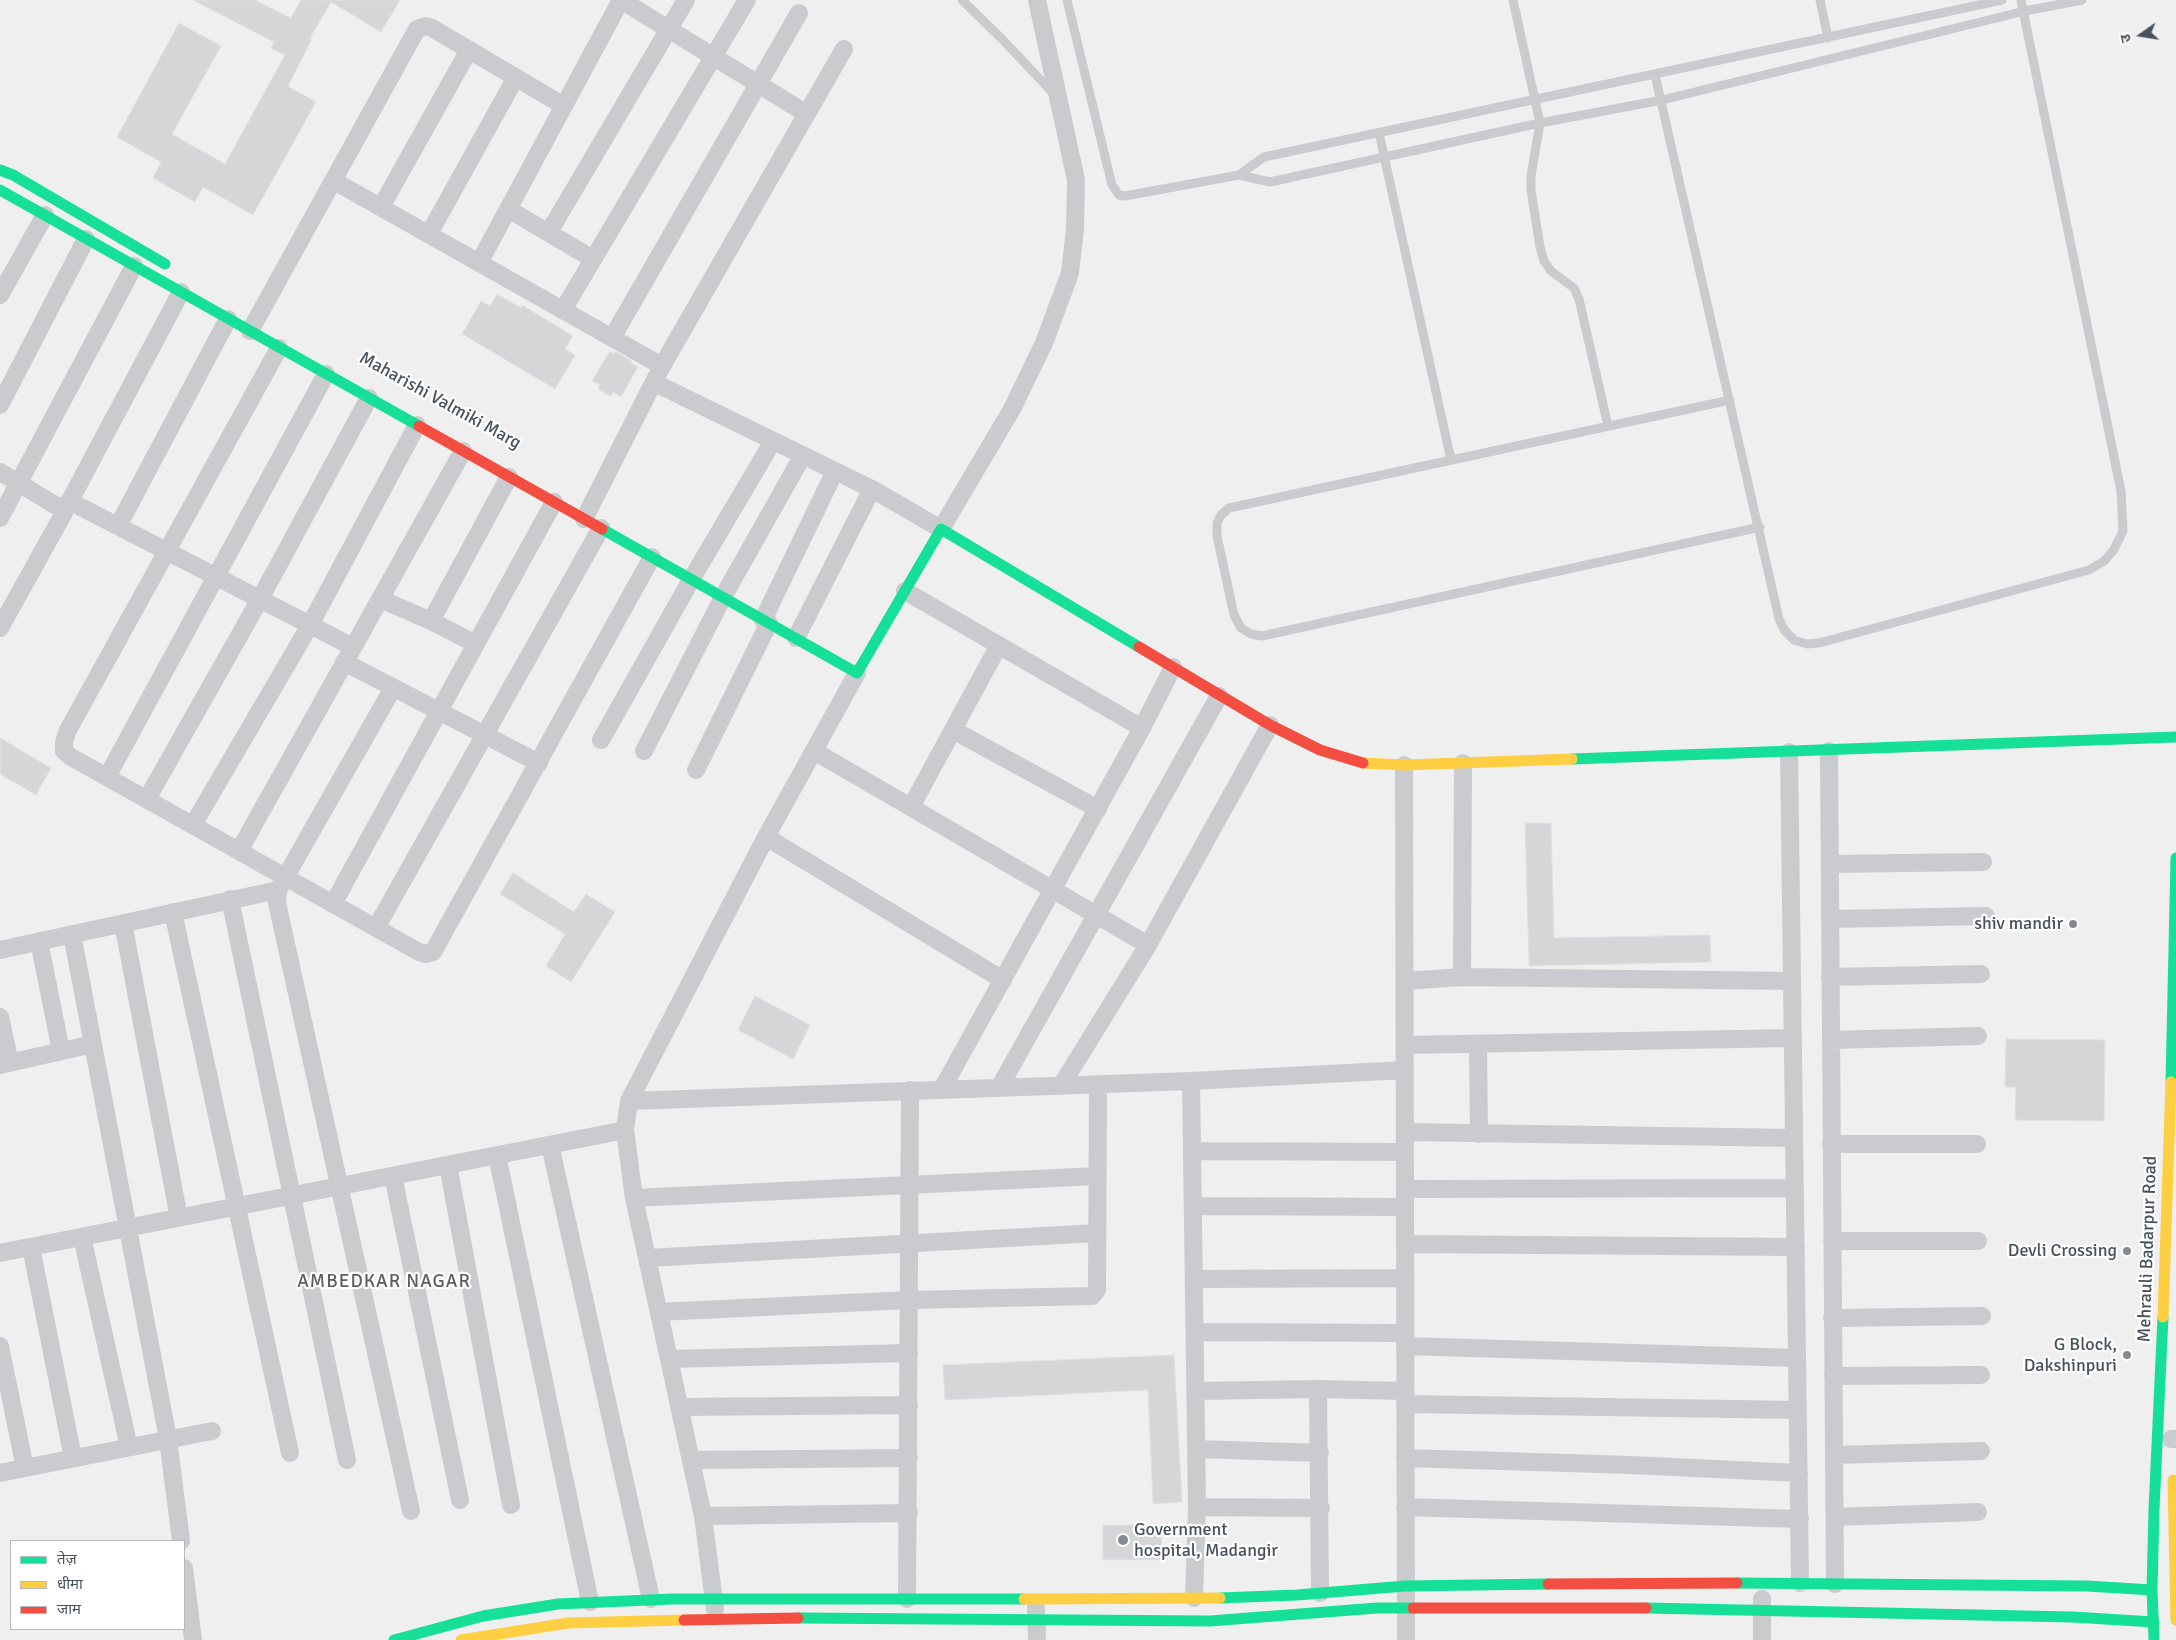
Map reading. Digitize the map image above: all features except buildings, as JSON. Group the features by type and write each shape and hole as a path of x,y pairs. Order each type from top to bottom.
{"street":[{"path":"479,263 621,0 807,114"},
{"path":"549,232 686,0"},
{"path":"563,310 747,0"},
{"path":"718,1619 713,1598 703,1516 634,1198 625,1130 630,1101 766,838 860,662 905,591 1016,400 1044,343 1070,273 1075,229 1076,180 1037,0"},
{"path":"612,338 799,13"},
{"path":"256,321 417,29 426,26 432,28 564,106"},
{"path":"376,928 485,735 662,366 844,49"},
{"path":"381,207 469,50"},
{"path":"429,234 516,77"},
{"path":"0,170 13,175 173,268"},
{"path":"334,181 662,366"},
{"name":"Maharishi Valmiki Marg","path":"0,190 228,319 256,321 279,348 554,502 592,513 652,558 697,570 729,587 768,612 801,627 860,662"},
{"path":"508,209 593,259"},
{"path":"0,295 45,215"},
{"path":"0,405 86,239"},
{"path":"0,518 134,266"},
{"path":"0,628 180,292"},
{"path":"118,526 228,319"},
{"path":"279,348 67,732 64,750 71,757 239,851 282,884 333,904 419,952 426,954 433,952 652,558"},
{"path":"107,777 326,374"},
{"path":"655,383 872,489 1174,667 1219,696 1270,725 1320,750 1342,758 1368,764 1404,765 2176,737"},
{"path":"147,800 260,599 369,398"},
{"path":"193,825 310,625 417,425"},
{"path":"600,740 773,441"},
{"path":"239,851 462,451"},
{"path":"644,751 729,587 804,455"},
{"path":"696,770 835,471"},
{"path":"0,472 19,484 67,506 118,526 353,647"},
{"path":"431,621 509,477"},
{"path":"801,627 872,489"},
{"path":"333,904 554,502"},
{"path":"905,591 1142,728"},
{"path":"380,599 431,621 476,644"},
{"path":"911,807 999,645"},
{"path":"344,662 539,763"},
{"path":"942,1089 1098,809 1174,667"},
{"path":"393,688 282,884 277,903 278,915 411,1511"},
{"path":"1000,1088 1219,696"},
{"path":"1061,1086 1148,945 1270,725"},
{"path":"953,730 1098,809"},
{"path":"814,750 1148,945"},
{"path":"1829,751 1832,1318 1836,1584"},
{"path":"1789,752 1800,1583"},
{"path":"1462,977 1463,763"},
{"path":"1404,765 1406,1640"},
{"path":"766,838 1002,980"},
{"name":"Mehrauli Badarpur Road","path":"2154,1640 2152,1590 2172,1214 2176,858"},
{"path":"1830,864 1984,862"},
{"path":"0,950 230,899 282,884"},
{"path":"230,899 347,1460"},
{"path":"173,912 290,1453"},
{"path":"1830,919 1986,916"},
{"path":"123,923 179,1218"},
{"path":"72,934 168,1439 180,1540"},
{"path":"39,942 61,1051"},
{"path":"1830,977 1981,974"},
{"path":"1404,981 1462,977 1792,981"},
{"path":"0,1017 5,1064 93,1044"},
{"path":"1830,1040 1978,1036"},
{"path":"1405,1045 1793,1038"},
{"path":"1478,1044 1479,1134"},
{"path":"630,1101 1061,1086 1405,1070"},
{"path":"1191,1080 1197,1507 1194,1598"},
{"path":"659,1312 909,1300 1092,1296 1097,1290 1098,1084"},
{"path":"907,1599 910,1090"},
{"path":"0,1253 625,1130"},
{"path":"1405,1132 1794,1138"},
{"path":"1831,1144 1977,1144"},
{"path":"550,1145 651,1599"},
{"path":"1192,1151 1405,1152"},
{"path":"497,1155 590,1602"},
{"path":"448,1165 511,1505"},
{"path":"394,1176 460,1500"},
{"path":"634,1198 1098,1176"},
{"path":"1405,1189 1795,1188"},
{"path":"1193,1206 1405,1207"},
{"path":"647,1258 1097,1232"},
{"path":"82,1237 129,1447"},
{"path":"1832,1241 1978,1241"},
{"path":"1405,1244 1796,1247"},
{"path":"31,1247 73,1458"},
{"path":"1194,1279 1405,1278"},
{"path":"1832,1318 1982,1316"},
{"path":"1195,1332 1797,1358"},
{"path":"0,1346 25,1468"},
{"path":"669,1359 909,1353"},
{"path":"1833,1376 1981,1375"},
{"path":"1195,1392 1318,1389 1405,1397 1798,1410"},
{"path":"1318,1389 1321,1508 1320,1593"},
{"path":"680,1407 909,1405"},
{"path":"0,1473 212,1430"},
{"path":"1196,1449 1320,1452"},
{"path":"1834,1454 1981,1451"},
{"path":"691,1460 909,1458"},
{"path":"1405,1458 1630,1464 1799,1473"},
{"path":"2172,1467 2176,1620"},
{"path":"1197,1507 1321,1508"},
{"path":"1405,1507 1800,1519"},
{"path":"1835,1517 1978,1512"},
{"path":"703,1516 909,1513"},
{"path":"185,1577 192,1640"},
{"path":"394,1640 483,1616 558,1604 651,1599 1194,1598 1320,1593 1405,1586 1762,1583 2087,1586 2152,1590"},
{"path":"1762,1583 1762,1640"},
{"path":"1036,1599 1037,1640"},
{"path":"461,1640 568,1623 718,1619 1210,1621 1377,1608 1762,1609 2072,1617 2154,1622"}],"lane":[{"path":"962,0 1001,38 1058,99"},
{"path":"1067,0 1114,190 1119,195 1133,196 1239,175 1270,182 1540,123 1662,100 2025,11 2082,0"},
{"path":"1513,0 1540,123 1531,183 1540,247 1544,261 1551,271 1574,288 1579,299 1608,426"},
{"path":"1820,0 1828,38"},
{"path":"1239,175 1264,156 1655,75 2002,0"},
{"path":"1655,75 1780,619 1785,632 1794,640 1807,644 1819,643 2069,577 2088,570 2104,560 2119,541 2123,531 2121,491 2025,11 2021,0"},
{"path":"1379,133 1451,460"},
{"path":"1730,400 1230,508 1221,515 1217,523 1234,615 1241,628 1251,634 1262,636 1760,527"}],"traffic: fast":[{"path":"0,170 13,175 165,264"},
{"path":"0,190 419,426"},
{"path":"602,529 857,673 941,529 1139,647"},
{"path":"1572,759 2176,737"},
{"path":"2171,1082 2176,858"},
{"path":"2154,1640 2152,1590 2154,1509 2163,1317"},
{"path":"1737,1583 2087,1586 2152,1590"},
{"path":"1220,1598 1297,1595 1405,1586 1548,1584"},
{"path":"394,1640 483,1616 558,1604 672,1599 1024,1599"},
{"path":"798,1618 1210,1621 1377,1608 1413,1608"},
{"path":"1646,1608 2072,1617 2154,1622"}],"traffic: slow":[{"path":"1363,763 1404,765 1572,759"},
{"path":"2163,1317 2171,1082"},
{"path":"2173,1480 2176,1620"},
{"path":"1024,1599 1220,1598"},
{"path":"461,1640 568,1623 684,1620"}],"traffic: jam":[{"path":"419,426 602,529"},
{"path":"1139,647 1270,725 1320,750 1363,763"},
{"path":"1548,1584 1737,1583"},
{"path":"1413,1608 1646,1608"},
{"path":"684,1620 798,1618"}],"place":[{"name":"shiv mandir","path":"2073,924"},
{"name":"Devli Crossing","path":"2127,1251"},
{"name":"G Block, Dakshinpuri","path":"2127,1355"},
{"name":"Government hospital, Madangir","path":"1123,1540"}],"district":[{"name":"AMBEDKAR NAGAR","path":"384,1282"}]}
